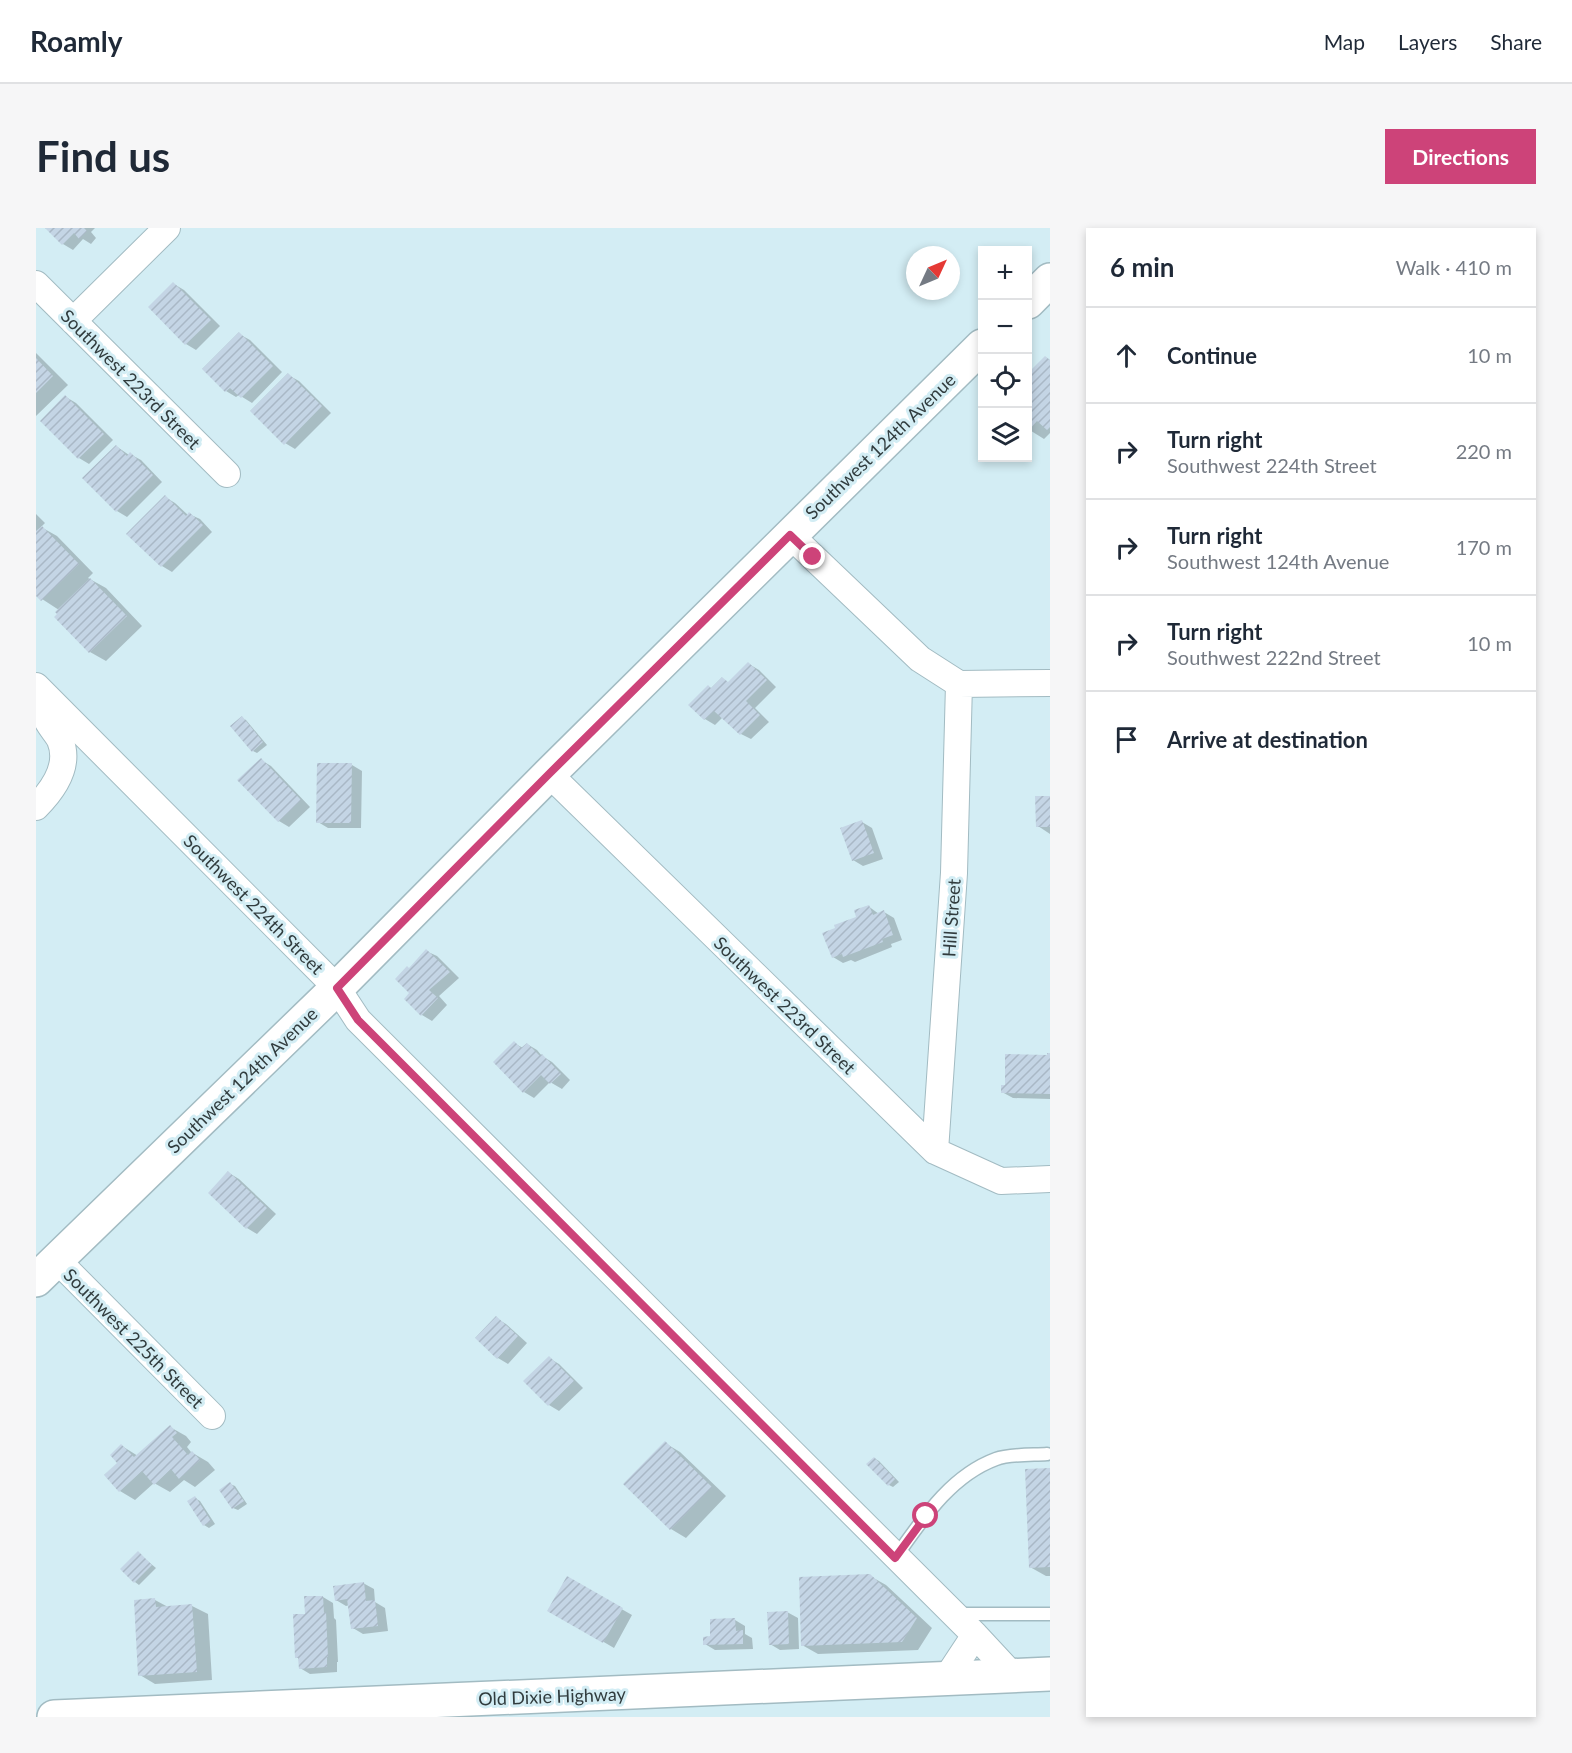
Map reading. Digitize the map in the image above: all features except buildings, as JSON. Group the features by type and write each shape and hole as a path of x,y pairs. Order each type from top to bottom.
{"street":[{"path":"74,321 167,228"},
{"path":"1030,300 1050,280"},
{"name":"Southwest 223rd Street","path":"36,284 226,474"},
{"name":"Southwest 124th Avenue","path":"46,1270 337,988 549,774 978,350"},
{"path":"790,535 920,659 959,684 1050,682"},
{"name":"Hill Street","path":"935,1151 954,873 959,684"},
{"path":"36,807 53,788 64,761 61,742 45,718 38,687"},
{"name":"Southwest 224th Street","path":"38,687 337,988 358,1020 895,1558 975,1635 1013,1676"},
{"name":"Southwest 223rd Street","path":"549,774 935,1151 1001,1181 1050,1179"},
{"name":"Southwest 225th Street","path":"46,1270 212,1416"},
{"path":"946,1679 975,1635"},
{"name":"Old Dixie Highway","path":"54,1717 1050,1674"}],"lane":[{"path":"895,1558 948,1490 977,1469 998,1458 1047,1454"},
{"path":"954,1614 1050,1614"}],"route":[{"path":"813,557 790,535 337,988 358,1020 895,1558 926,1516"}]}
